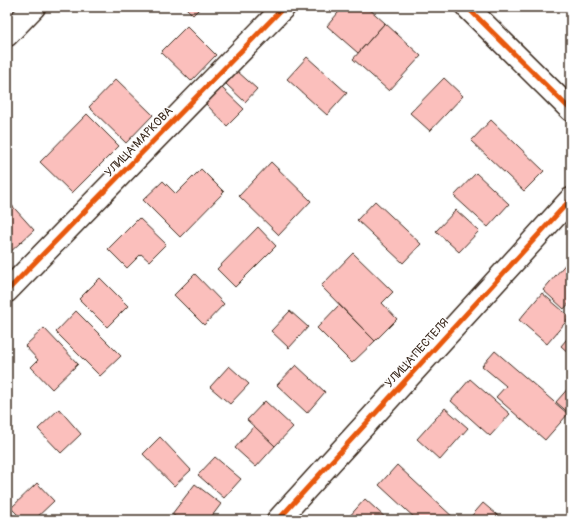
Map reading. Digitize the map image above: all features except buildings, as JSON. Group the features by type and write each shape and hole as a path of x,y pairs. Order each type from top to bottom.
{"street":[{"path":"7,35 34,7"},
{"name":"УЛИЦА МАРКОВА","path":"7,291 284,7"},
{"path":"467,7 571,110"},
{"name":"УЛИЦА ПЕСТЕЛЯ","path":"278,520 571,198"}],"cycle path":[{"path":"7,291 284,7"},
{"path":"467,7 571,110"},
{"path":"278,520 571,199"}]}
